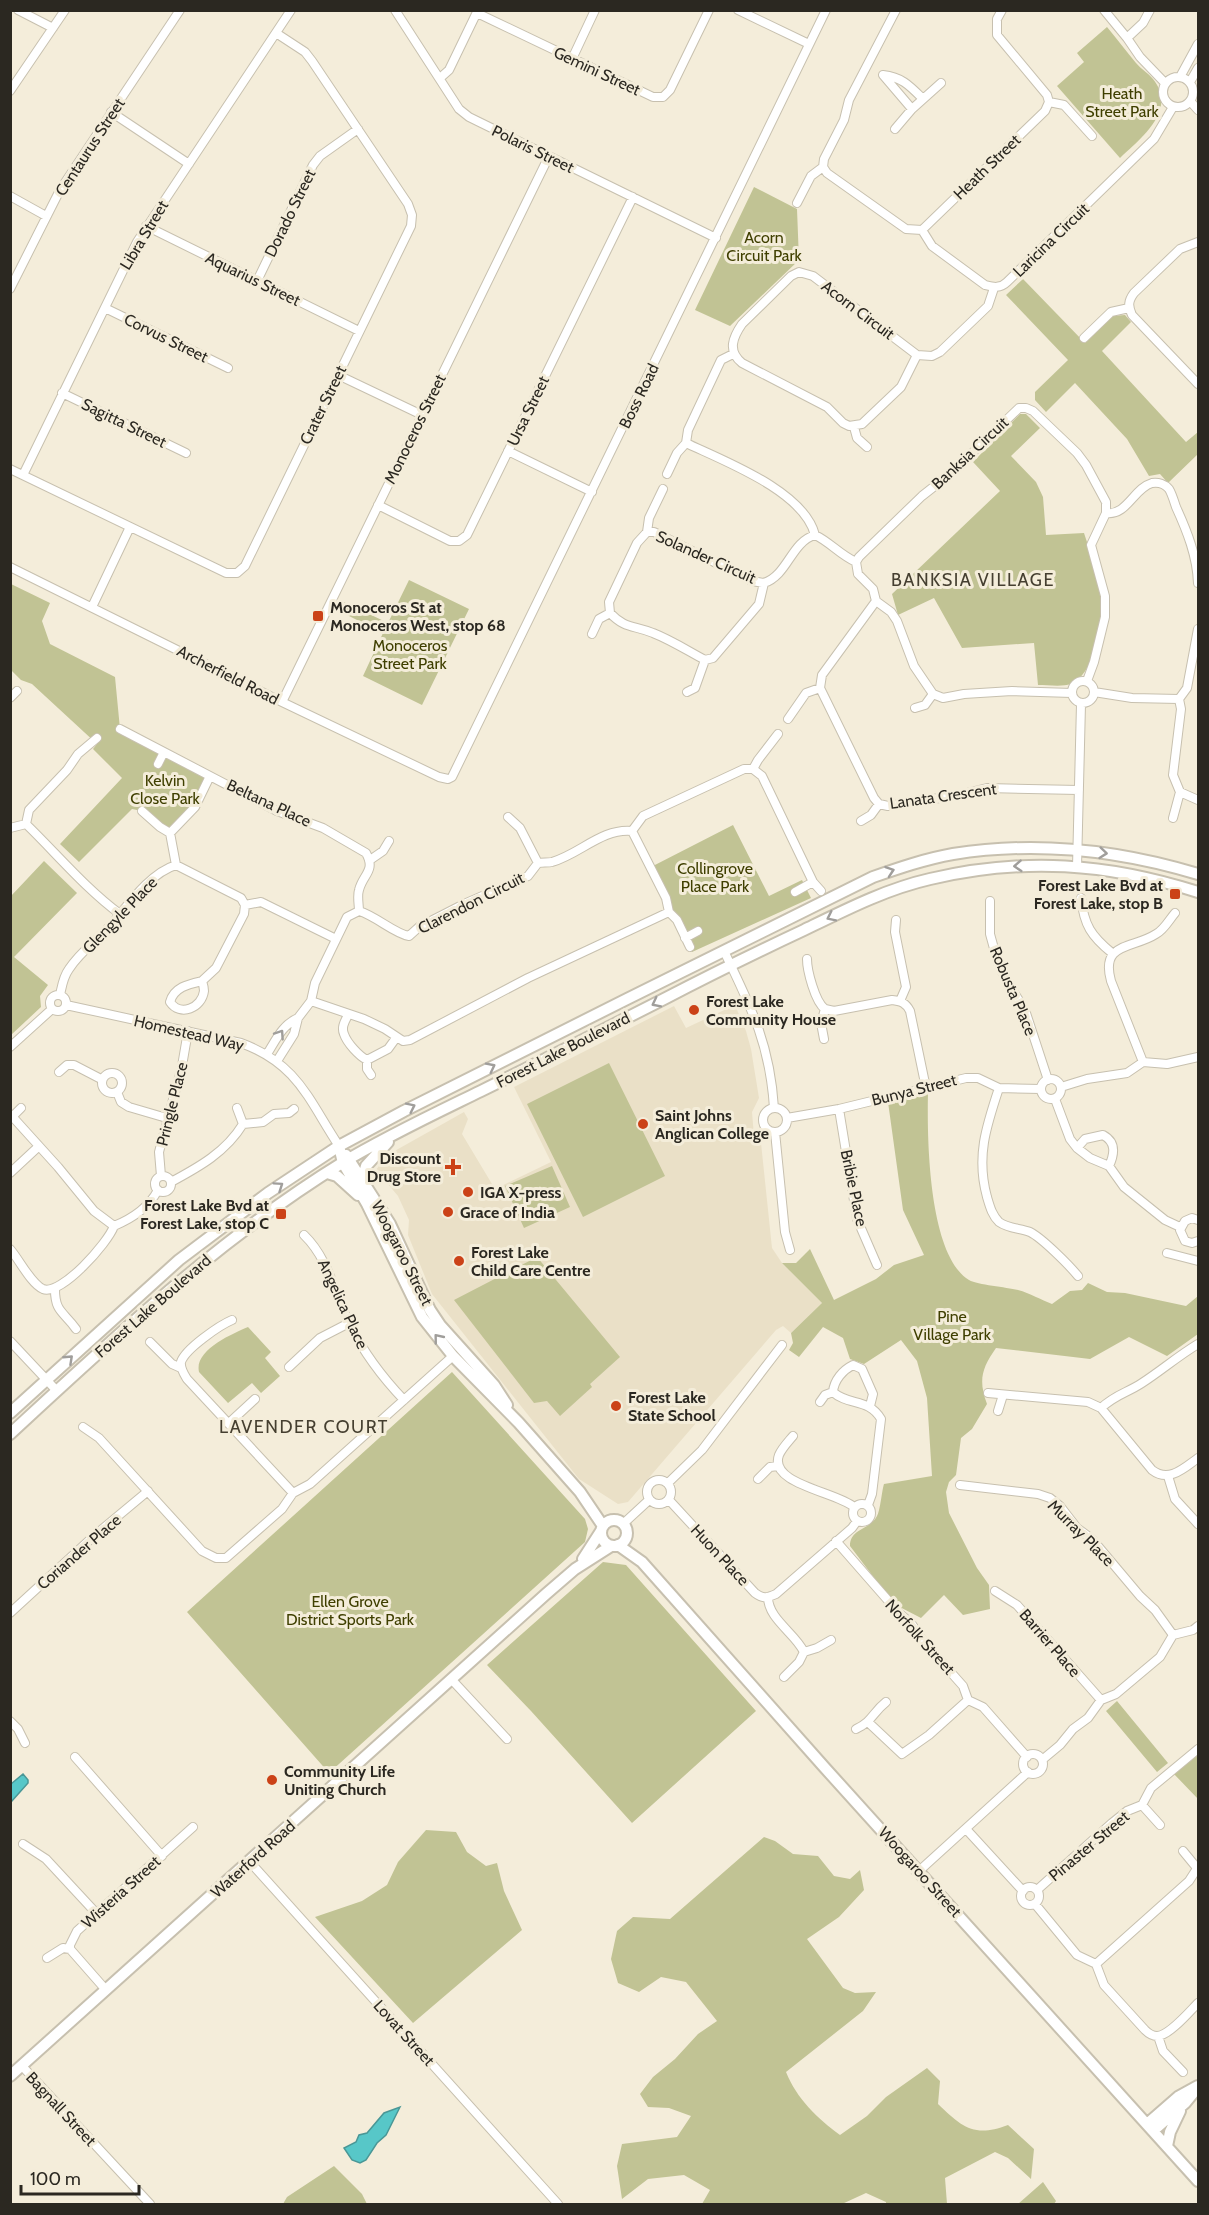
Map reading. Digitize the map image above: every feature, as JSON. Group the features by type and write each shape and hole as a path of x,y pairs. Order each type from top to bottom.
{"main road":[{"name":"Forest Lake Boulevard","path":"10,1413 116,1315 199,1244 268,1193 339,1146 404,1111 873,877 914,863 951,855 980,851 1047,848 1121,855 1198,874"},
{"name":"Forest Lake Boulevard","path":"10,1434 203,1262 272,1210 346,1161 398,1132 856,905 894,889 920,882 1003,867 1042,865 1125,872 1198,892"},
{"path":"362,1180 366,1166 398,1132"},
{"name":"Woogaroo Street","path":"339,1146 417,1308 580,1492 622,1526 642,1562 1198,2181"},
{"name":"Woogaroo Street","path":"346,1161 362,1180 390,1224 430,1310 457,1352"},
{"path":"327,1173 337,1176 367,1204"},
{"name":"Woogaroo Street","path":"580,1492 602,1529"},
{"path":"607,1522 622,1526 625,1540 615,1546 604,1542 602,1529 607,1522"},
{"name":"Waterford Road","path":"10,2076 575,1569 589,1552 602,1529"},
{"name":"Woogaroo Street","path":"615,1546 642,1562"},
{"name":"Waterford Road","path":"575,1569 615,1546"},
{"path":"1167,2146 1170,2132 1185,2103 1198,2086"},
{"path":"1150,2128 1162,2112 1178,2097 1198,2086"},
{"path":"1150,2128 1185,2103"},
{"path":"1129,2104 1142,2110 1162,2112"}],"street":[{"path":"18,10 53,28"},
{"path":"10,91 65,10"},
{"name":"Centaurus Street","path":"10,289 46,216 75,166 180,10"},
{"name":"Libra Street","path":"22,475 146,226 291,10"},
{"name":"Polaris Street","path":"395,10 459,108 469,117 716,238"},
{"path":"572,59 596,10"},
{"name":"Gemini Street","path":"477,12 653,97 663,97 670,90 709,10"},
{"path":"738,10 809,44"},
{"name":"Boss Road","path":"448,779 455,774 826,10"},
{"path":"733,354 742,363 827,407 843,423 854,427 862,424 901,387 918,355 932,356 940,352 988,306 994,288 985,285 932,246 922,230 906,229 827,173 823,167 824,159 844,120 849,100 896,10"},
{"path":"1002,10 997,19 997,35 1047,94 1049,102 1064,105 1092,136"},
{"path":"1104,10 1140,57 1165,83"},
{"path":"1127,38 1143,23 1150,10"},
{"path":"440,78 449,70 477,12"},
{"name":"Crater Street","path":"10,468 226,573 237,573 245,566 411,226 412,215 408,204 312,61 305,52 276,33"},
{"path":"1180,76 1198,44"},
{"path":"868,65 883,75 912,109"},
{"path":"1190,82 1198,68"},
{"path":"883,75 896,76 906,82 923,99"},
{"path":"1180,76 1190,82 1193,92 1190,101 1181,107 1173,107 1163,97 1165,83 1180,76"},
{"path":"895,129 912,109 941,83"},
{"path":"1190,101 1198,110"},
{"name":"Heath Street","path":"922,230 1045,111 1049,102"},
{"name":"Laricina Circuit","path":"994,288 1003,286 1154,139 1173,107"},
{"path":"111,112 189,164"},
{"name":"Dorado Street","path":"257,281 313,165 320,156 358,129"},
{"name":"Monoceros Street","path":"282,702 549,156"},
{"path":"797,203 811,176 823,167"},
{"path":"10,196 46,216"},
{"name":"Ursa Street","path":"378,505 450,541 459,541 467,535 633,197"},
{"name":"Aquarius Street","path":"146,226 359,331"},
{"path":"1198,233 1198,243 1180,249 1129,300 1132,315 1198,384"},
{"name":"Acorn Circuit","path":"667,474 677,453 686,443 688,430 721,360 733,354 734,339 742,324 791,276 799,272 806,272 813,276 918,355"},
{"name":"Corvus Street","path":"105,308 228,368"},
{"path":"1084,338 1111,312 1129,308"},
{"path":"338,375 422,415"},
{"name":"Sagitta Street","path":"63,393 186,453"},
{"name":"Banksia Circuit","path":"856,562 922,496 950,474 1019,408 1033,411 1077,453 1106,502 1106,513"},
{"path":"854,427 857,438 867,447"},
{"path":"686,443 770,483 812,524 815,535 824,539 844,557 856,562 858,573 873,589 876,601 891,612 897,621 914,666 933,694 943,698 964,694 1012,691 1072,693"},
{"path":"508,451 592,492"},
{"path":"1087,681 1105,617 1105,596 1092,544 1106,513 1114,514 1120,510 1148,485 1155,482 1164,484 1169,489 1196,559 1198,584"},
{"name":"Solander Circuit","path":"592,634 599,619 610,612 609,602 637,543 647,532 649,518 663,489"},
{"path":"92,607 130,527"},
{"name":"Solander Circuit","path":"647,532 654,532 752,581 765,584"},
{"name":"Solander Circuit","path":"687,692 695,687 705,660 719,653 731,635 759,604 765,584 778,576 802,542 815,535"},
{"name":"Archerfield Road","path":"10,567 282,702 438,777 448,779"},
{"path":"788,719 806,693 820,688 822,675 876,601"},
{"path":"610,612 618,621 629,627 652,632 705,660"},
{"path":"1173,819 1180,792 1173,775 1181,709 1179,699 1187,688 1198,629"},
{"path":"1087,681 1092,685 1094,693 1092,699 1081,704 1074,700 1072,693 1077,683 1087,681"},
{"name":"Lanata Crescent","path":"820,688 879,804 888,806 959,795 987,788 1079,790"},
{"path":"10,698 17,691"},
{"path":"1094,693 1132,698 1179,699"},
{"path":"915,708 925,705 933,694"},
{"path":"1077,867 1081,704"},
{"name":"Beltana Place","path":"120,729 277,811 323,828 366,853 370,860"},
{"path":"753,770 758,759 778,734"},
{"path":"26,824 29,810 67,770 78,754 97,738"},
{"path":"158,764 164,752"},
{"path":"690,947 676,920 669,912 666,898 632,831 643,816 744,769 753,770 762,776 813,882 821,891"},
{"path":"170,833 195,807 210,776"},
{"path":"1180,792 1198,800"},
{"name":"Lanata Crescent","path":"861,821 872,815 879,804"},
{"path":"142,811 170,833 176,866 241,898 245,905 244,914 216,968 202,981 182,987 177,991 170,1002 173,1006 185,1010 195,1008 204,991 202,981"},
{"path":"508,817 520,828 538,862"},
{"path":"10,828 26,824"},
{"path":"26,824 80,880 120,914"},
{"name":"Clarendon Circuit","path":"359,911 393,928 400,934 409,936 419,927 464,904 528,876 538,862 552,862 603,836 622,830 632,831"},
{"path":"277,1061 294,1034 298,1018 310,1001 315,983 346,917 359,911 358,891 370,867 370,860 383,851 389,841"},
{"name":"Glengyle Place","path":"60,995 70,966 120,914 130,900 166,868 176,866"},
{"path":"795,892 813,882"},
{"path":"1081,898 1086,924 1093,936 1112,953"},
{"name":"Robusta Place","path":"990,901 990,934 998,963 1025,1010 1048,1080"},
{"path":"245,905 261,902 336,939"},
{"path":"310,1001 364,1019 403,1041 410,1040 528,978 669,912"},
{"path":"1112,953 1157,934 1175,914"},
{"path":"896,920 895,932 906,987 900,1001"},
{"path":"685,938 698,931"},
{"path":"724,951 765,1042 774,1108"},
{"path":"1112,953 1109,974 1143,1062"},
{"path":"807,959 807,972 820,1003 825,1009 834,1011 892,1000 907,1005 926,1088"},
{"path":"60,995 65,999 66,1005 58,1012 52,1009 50,1004 51,999 60,995"},
{"name":"Homestead Way","path":"66,1005 241,1043 267,1054 302,1087 339,1146"},
{"path":"10,1047 52,1009"},
{"path":"824,1039 821,1023 825,1009"},
{"path":"348,1015 343,1025 343,1034 361,1057 367,1060"},
{"path":"267,1054 283,1027 298,1018"},
{"name":"Pringle Place","path":"161,1176 159,1152 170,1119 188,1031"},
{"path":"367,1060 388,1049 396,1038"},
{"path":"1061,1087 1086,1079 1127,1073 1143,1062 1167,1064 1198,1057"},
{"path":"367,1060 367,1069 371,1075"},
{"path":"59,1072 67,1065 74,1065 101,1079"},
{"path":"111,1074 119,1076 123,1080 123,1086 117,1092 107,1092 102,1088 101,1079 111,1074"},
{"name":"Bunya Street","path":"787,1118 839,1109 966,1078 978,1078 999,1088 1041,1089"},
{"path":"1048,1080 1056,1080 1061,1087 1060,1094 1055,1099 1047,1099 1041,1089 1043,1083 1048,1080"},
{"path":"999,1088 982,1142 981,1166 991,1211 998,1221 1037,1237 1068,1264 1078,1276"},
{"path":"117,1092 122,1102 129,1107 170,1119"},
{"path":"1055,1099 1070,1139 1077,1148 1090,1158 1109,1166 1124,1187 1165,1220 1180,1227"},
{"path":"21,1108 11,1116 58,1167 94,1211 114,1226"},
{"path":"237,1108 243,1124"},
{"path":"774,1108 782,1111 787,1118 783,1128 775,1132 766,1128 763,1120 767,1111 774,1108"},
{"name":"Bribie Place","path":"839,1109 857,1219 877,1264"},
{"path":"243,1124 263,1122 274,1114 289,1113 294,1110"},
{"path":"158,1190 164,1192 169,1190 171,1182 224,1149 243,1124"},
{"path":"775,1132 785,1232 790,1251"},
{"path":"1077,1148 1085,1139 1103,1135 1111,1139 1114,1145 1113,1158 1109,1166"},
{"path":"10,1173 38,1147"},
{"path":"10,1249 37,1286 46,1290 55,1290 93,1256 110,1236 114,1226 125,1221 152,1201 158,1190 155,1182 161,1176 169,1178 171,1182"},
{"path":"1198,1218 1188,1219 1180,1227 1180,1233 1185,1241 1192,1243 1198,1241"},
{"name":"Angelica Place","path":"304,1235 316,1248 328,1270 349,1323 371,1361 404,1400"},
{"path":"1180,1256 1185,1241"},
{"path":"1167,1253 1198,1261"},
{"path":"55,1290 55,1304 76,1329"},
{"path":"232,1320 221,1325 186,1354 181,1362 181,1368 187,1379 293,1493"},
{"path":"289,1367 320,1338 349,1323"},
{"path":"10,1341 57,1391"},
{"path":"150,1342 172,1364 181,1368"},
{"path":"1101,1408 1114,1396 1141,1384 1177,1356 1198,1344"},
{"path":"668,1483 702,1450 782,1345"},
{"path":"83,1427 99,1438 202,1551 210,1557 221,1559 231,1556 282,1509 293,1493 304,1489 457,1352"},
{"path":"833,1392 834,1384 845,1369 853,1365 862,1369 871,1387 873,1394 870,1406"},
{"path":"820,1402 825,1395 833,1392"},
{"path":"833,1392 838,1397 870,1406 881,1419 872,1494 867,1505"},
{"path":"988,1393 1088,1402 1101,1408 1159,1476 1168,1476 1198,1458"},
{"path":"998,1411 1003,1395"},
{"path":"229,1424 255,1399"},
{"path":"793,1436 778,1457 778,1466 782,1474 845,1500 854,1507"},
{"path":"758,1479 770,1467 778,1466"},
{"path":"1168,1476 1175,1499 1198,1524"},
{"path":"656,1480 668,1483 672,1491 669,1500 660,1505 649,1500 646,1492 649,1484 656,1480"},
{"name":"Murray Place","path":"960,1485 1038,1494 1050,1498 1060,1506 1077,1528 1092,1539 1140,1596 1155,1610 1173,1635"},
{"name":"Coriander Place","path":"10,1613 94,1536 148,1491"},
{"path":"622,1526 649,1500"},
{"name":"Huon Place","path":"669,1500 755,1593 761,1597 768,1597"},
{"path":"859,1504 867,1505 871,1511 870,1517 865,1522 857,1521 852,1515 854,1507 859,1504"},
{"path":"804,1652 800,1643 773,1613 768,1605 768,1597 776,1594 852,1528 857,1521"},
{"name":"Norfolk Street","path":"836,1541 898,1613 911,1623 922,1641 963,1686 968,1700 983,1707 1027,1757"},
{"name":"Barrier Place","path":"995,1591 1017,1605 1101,1700"},
{"path":"1042,1760 1060,1745 1073,1729 1088,1718 1101,1700 1116,1694 1160,1657 1173,1635 1198,1626"},
{"path":"784,1677 799,1662 804,1652 831,1640"},
{"path":"452,1680 507,1739"},
{"path":"869,1723 902,1754 929,1735 968,1700"},
{"path":"856,1729 869,1723 877,1709 886,1702"},
{"path":"10,1720 25,1743"},
{"name":"Pinaster Street","path":"1037,1890 1112,1822 1127,1811 1142,1805 1151,1788 1198,1749"},
{"path":"1034,1755 1042,1760 1043,1766 1039,1772 1034,1774 1028,1772 1024,1765 1027,1757 1034,1755"},
{"path":"75,1757 162,1856"},
{"path":"919,1870 1028,1772"},
{"name":"Pinaster Street","path":"1142,1805 1160,1825"},
{"name":"Wisteria Street","path":"70,1949 77,1931 193,1827"},
{"path":"966,1829 1023,1891"},
{"path":"23,1844 46,1859 97,1914"},
{"path":"1096,1964 1189,1881 1198,1867 1182,1851"},
{"name":"Lovat Street","path":"250,1862 558,2205"},
{"path":"1031,1887 1037,1890 1039,1899 1035,1904 1029,1905 1021,1897 1023,1891 1031,1887"},
{"path":"1035,1904 1077,1955 1096,1964 1104,1985 1144,2030 1158,2036 1166,2034 1198,2003"},
{"path":"48,1958 63,1948 70,1949 106,1990"},
{"path":"1158,2036 1163,2052 1183,2073"},
{"name":"Bagnall Street","path":"21,2066 150,2205"}],"shaded area":[{"path":"735,1005 751,1049 759,1098 752,1112 754,1136 761,1143 772,1248 782,1263 822,1303 791,1333 783,1326 776,1330 628,1502 618,1504 579,1479 432,1294 408,1235 409,1220 398,1196 376,1170 391,1153 464,1112 468,1119 462,1134 495,1189 551,1162 514,1087 674,1006 686,1028"}],"green space":[{"name":"Heath Street Park","path":"1107,27 1160,90 1161,102 1154,123 1120,158 1057,86 1084,62 1077,53"},
{"name":"Acorn Circuit Park","path":"754,187 797,209 799,260 730,326 695,310"},
{"path":"1023,279 1085,343 1112,316 1125,315 1131,322 1102,351 1186,442 1198,432 1198,454 1168,483 1160,474 1149,476 1127,439 1075,383 1046,412 1035,400 1035,392 1068,360 1006,295"},
{"path":"1020,414 1026,414 1040,428 1011,456 1036,482 1043,497 1046,535 1084,533 1099,582 1100,623 1093,653 1088,667 1080,677 1067,685 1038,685 1034,643 962,648 934,598 898,615 892,594 1000,491 973,462"},
{"name":"Monoceros Street Park","path":"409,580 469,609 422,705 363,676 383,633 339,611 344,602 388,623"},
{"name":"Kelvin Close Park","path":"11,584 50,603 42,621 50,644 115,677 120,729 210,776 195,807 170,833 142,811 132,809 79,862 60,844 122,778 93,749 97,744 32,684 21,680 11,670"},
{"name":"Collingrove Place Park","path":"733,825 769,896 802,880 811,898 692,952 651,867"},
{"path":"44,861 77,893 14,957 48,985 40,996 41,1007 11,1035 11,896"},
{"path":"609,1063 665,1176 583,1217 527,1104"},
{"name":"Pine Village Park","path":"928,1093 930,1164 938,1221 945,1246 955,1267 969,1280 1018,1290 1052,1304 1070,1291 1082,1290 1088,1283 1107,1292 1125,1293 1186,1306 1198,1296 1198,1334 1167,1356 1129,1337 1090,1359 996,1348 983,1374 984,1396 987,1404 972,1429 961,1438 956,1475 949,1482 946,1492 949,1513 977,1568 989,1585 990,1609 963,1615 944,1595 921,1618 894,1604 850,1546 853,1536 874,1521 877,1516 884,1484 932,1476 927,1398 917,1361 901,1340 864,1364 850,1359 843,1338 823,1327 799,1357 789,1350 793,1343 791,1333 822,1303 782,1263 796,1263 810,1249 834,1300 876,1279 894,1265 924,1255 903,1210 888,1102"},
{"path":"552,1166 570,1207 524,1228 505,1186"},
{"path":"537,1257 620,1357 560,1416 547,1401 534,1403 454,1300"},
{"path":"248,1327 271,1352 265,1358 280,1376 261,1393 252,1383 228,1403 199,1372 199,1364 208,1350"},
{"name":"Ellen Grove District Sports Park","path":"452,1372 585,1519 588,1529 585,1542 329,1773 187,1612"},
{"path":"603,1562 626,1565 756,1711 632,1823 487,1665"},
{"path":"1117,1701 1168,1763 1157,1772 1106,1711"},
{"path":"1198,1755 1198,1799 1174,1774"},
{"path":"426,1830 456,1832 467,1852 486,1866 497,1863 504,1891 522,1930 413,2023 315,1917 362,1901 387,1885 398,1862"},
{"path":"764,1837 775,1841 793,1854 818,1856 834,1876 850,1879 860,1870 864,1890 839,1917 807,1939 843,1988 855,1993 876,1992 863,2011 786,2072 802,2099 823,2122 840,2135 867,2116 886,2097 927,2068 940,2081 938,2104 954,2119 977,2130 996,2129 1008,2125 1034,2149 1031,2179 1008,2158 995,2152 945,2178 947,2204 886,2204 866,2193 842,2204 702,2204 710,2190 684,2175 648,2179 622,2199 617,2166 622,2144 677,2137 691,2116 669,2108 648,2107 640,2094 653,2077 675,2059 698,2034 717,2021 686,1982 661,1977 639,1992 618,1983 611,1959 617,1931 633,1917 670,1919"},
{"path":"334,2166 362,2194 367,2204 283,2204 287,2197"},
{"path":"1043,2182 1056,2201 1054,2204 1018,2204"}],"water":[{"path":"23,1774 28,1783 11,1802 11,1784"},
{"path":"400,2107 386,2135 377,2143 366,2160 360,2163 352,2160 344,2148 356,2142 359,2135 367,2133 384,2113"}],"place":[{"name":"Monoceros St at Monoceros West, stop 68","path":"318,616"},
{"name":"Forest Lake Bvd at Forest Lake, stop B","path":"1175,894"},
{"name":"Forest Lake Community House","path":"694,1010"},
{"name":"Saint Johns Anglican College","path":"643,1124"},
{"name":"Discount Drug Store","path":"453,1167"},
{"name":"IGA X-press","path":"468,1192"},
{"name":"Grace of India","path":"448,1212"},
{"name":"Forest Lake Bvd at Forest Lake, stop C","path":"281,1214"},
{"name":"Forest Lake Child Care Centre","path":"459,1261"},
{"name":"Forest Lake State School","path":"616,1406"},
{"name":"Community Life Uniting Church","path":"272,1780"}],"district":[{"name":"BANKSIA VILLAGE","path":"973,580"},
{"name":"LAVENDER COURT","path":"304,1427"}]}
